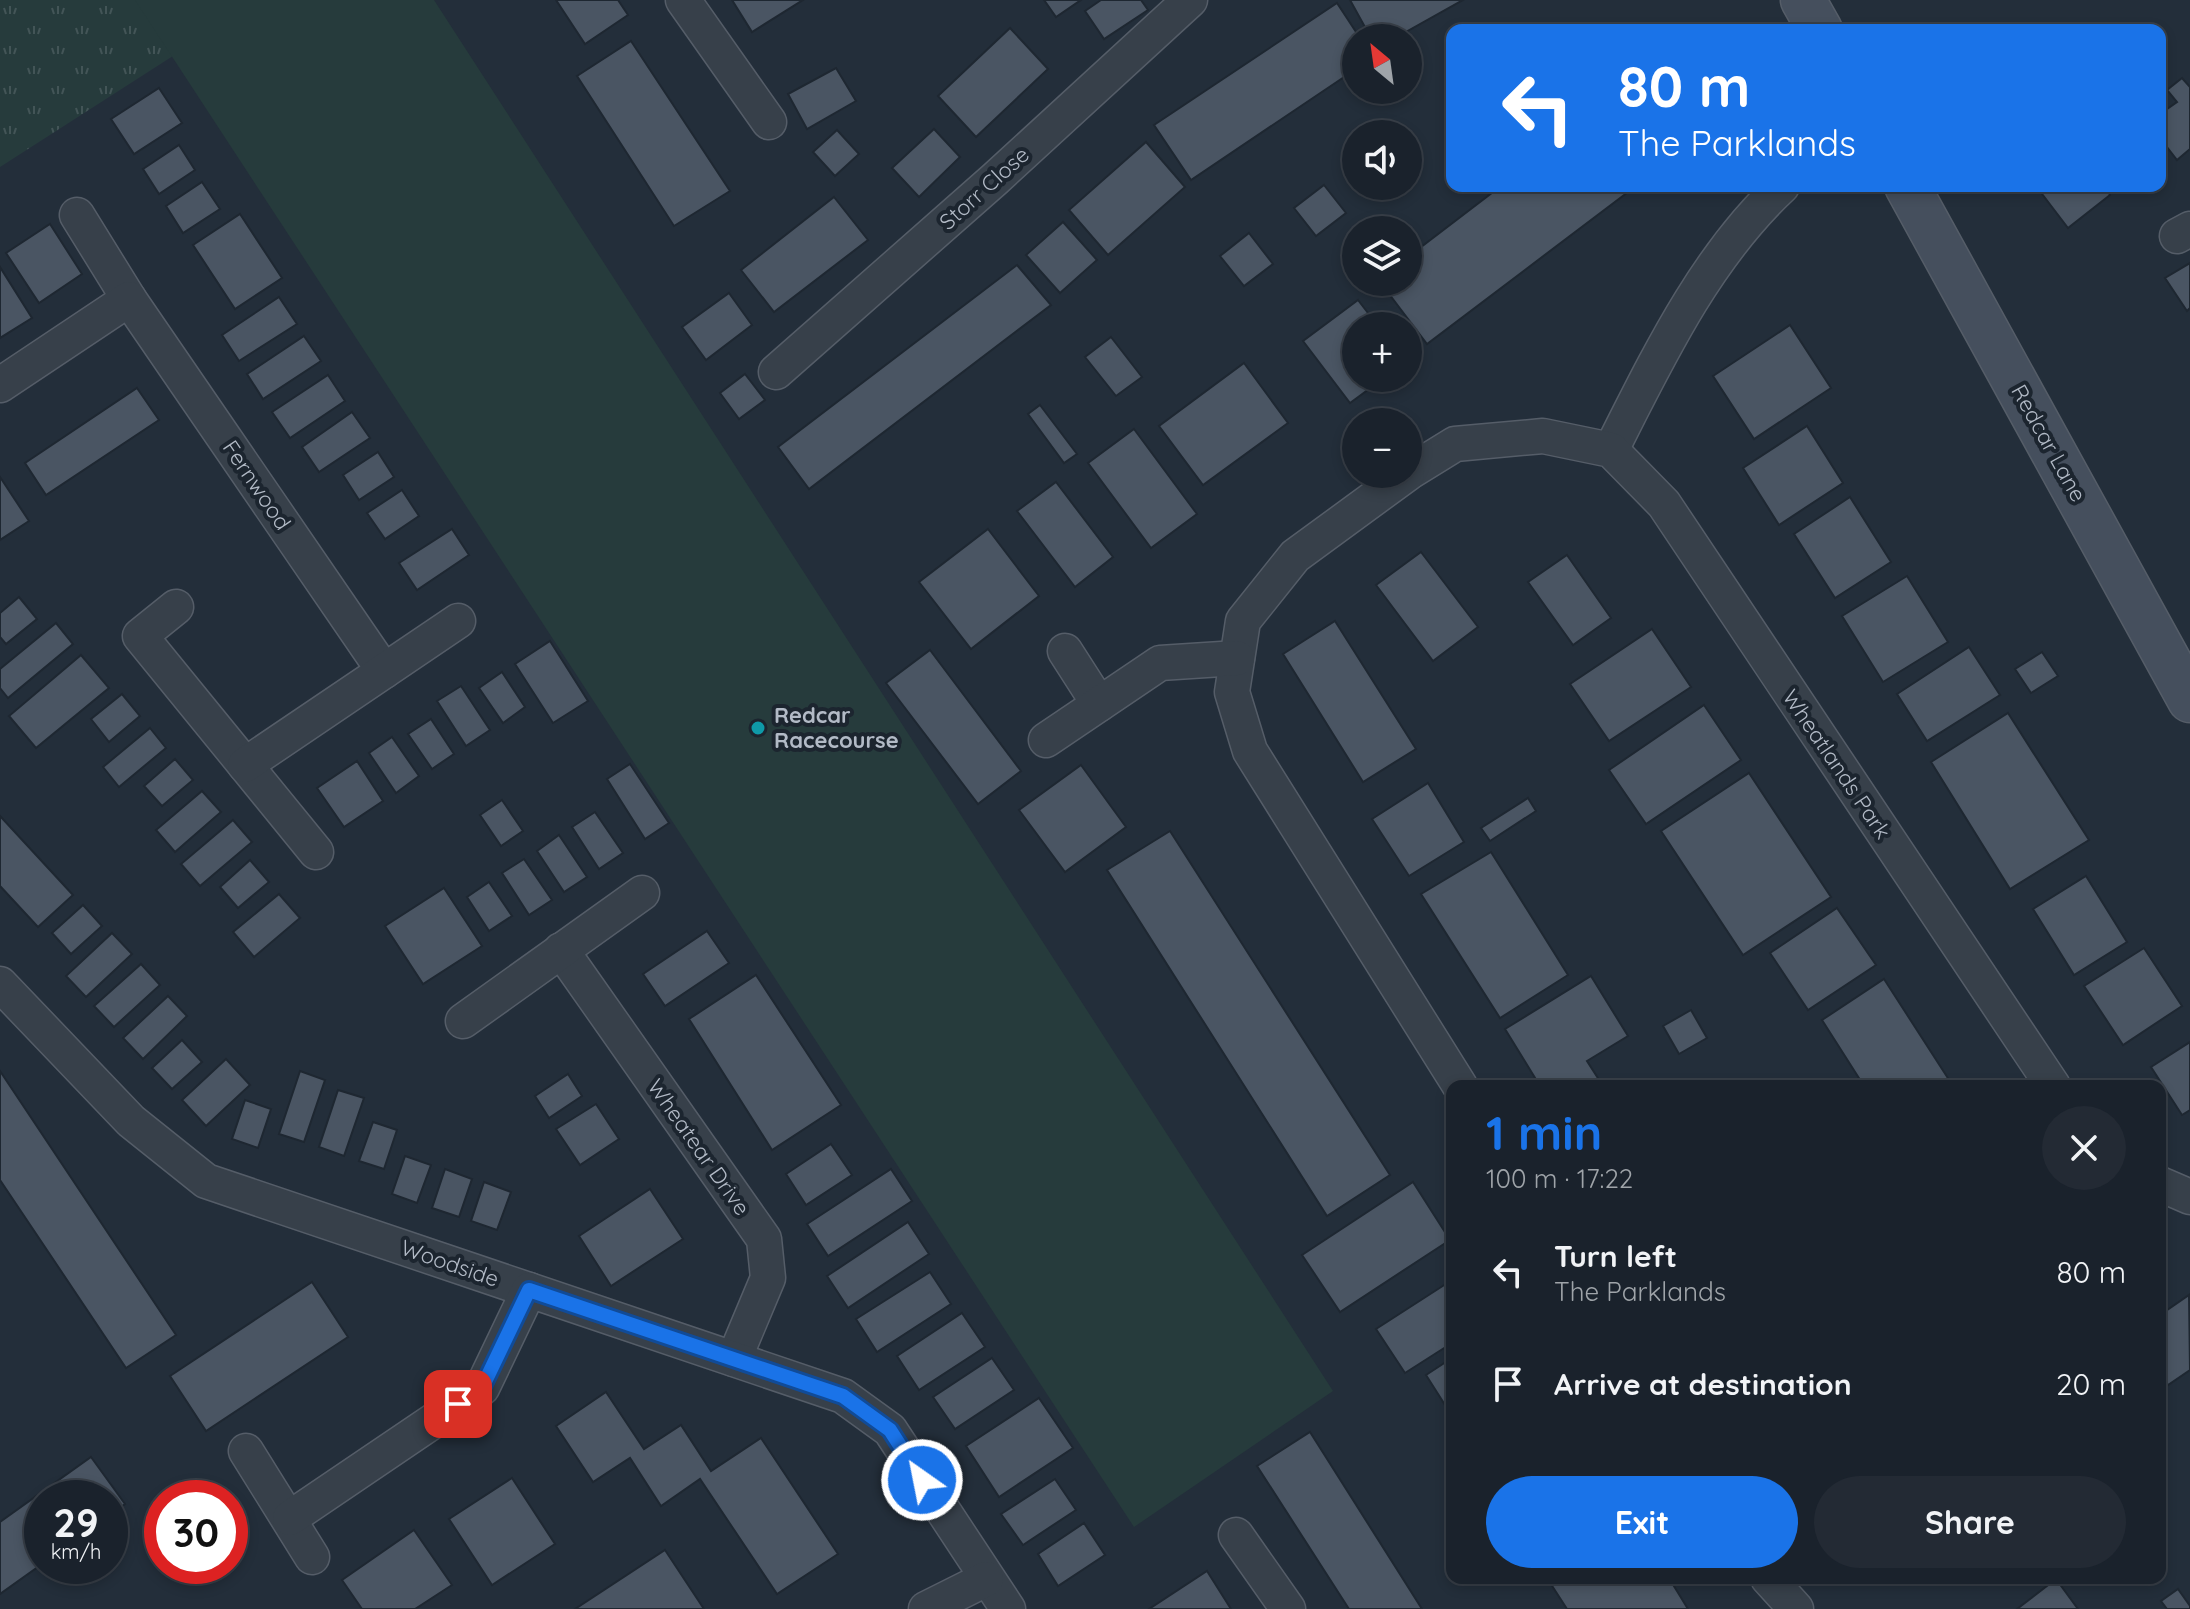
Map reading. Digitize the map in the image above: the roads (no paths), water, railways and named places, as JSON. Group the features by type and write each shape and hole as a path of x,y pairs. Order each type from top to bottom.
{"main road":[{"path":"1803,0 1817,24"},
{"name":"Redcar Lane","path":"1910,192 2190,700"}],"street":[{"path":"683,0 769,122"},
{"name":"Storr Close","path":"776,372 995,179 1190,0"},
{"path":"1422,465 1455,444 1543,436 1611,450 1666,341 1744,221 1775,192"},
{"name":"Fernwood","path":"77,215 129,299 384,671"},
{"path":"0,385 129,299"},
{"name":"Wheatlands Park","path":"1611,450 1664,504 2049,1080"},
{"path":"1389,488 1295,556 1243,621 1232,692 1250,751 1456,1080"},
{"path":"176,607 140,636 316,852"},
{"path":"245,765 458,621"},
{"path":"1065,651 1099,704"},
{"path":"1046,740 1160,663 1237,658"},
{"path":"463,1021 642,893"},
{"name":"Wheatear Drive","path":"561,950 764,1239 768,1278 734,1359"},
{"name":"Woodside","path":"0,984 131,1121 206,1181 843,1396 890,1430 1008,1609"},
{"path":"2166,1187 2190,1197"},
{"path":"290,1518 482,1388 529,1290"},
{"path":"246,1451 312,1557"},
{"path":"1236,1535 1288,1609"},
{"path":"926,1609 986,1579"},
{"path":"1773,1584 1796,1609"}],"place":[{"name":"Redcar Racecourse","path":"758,728"}]}
